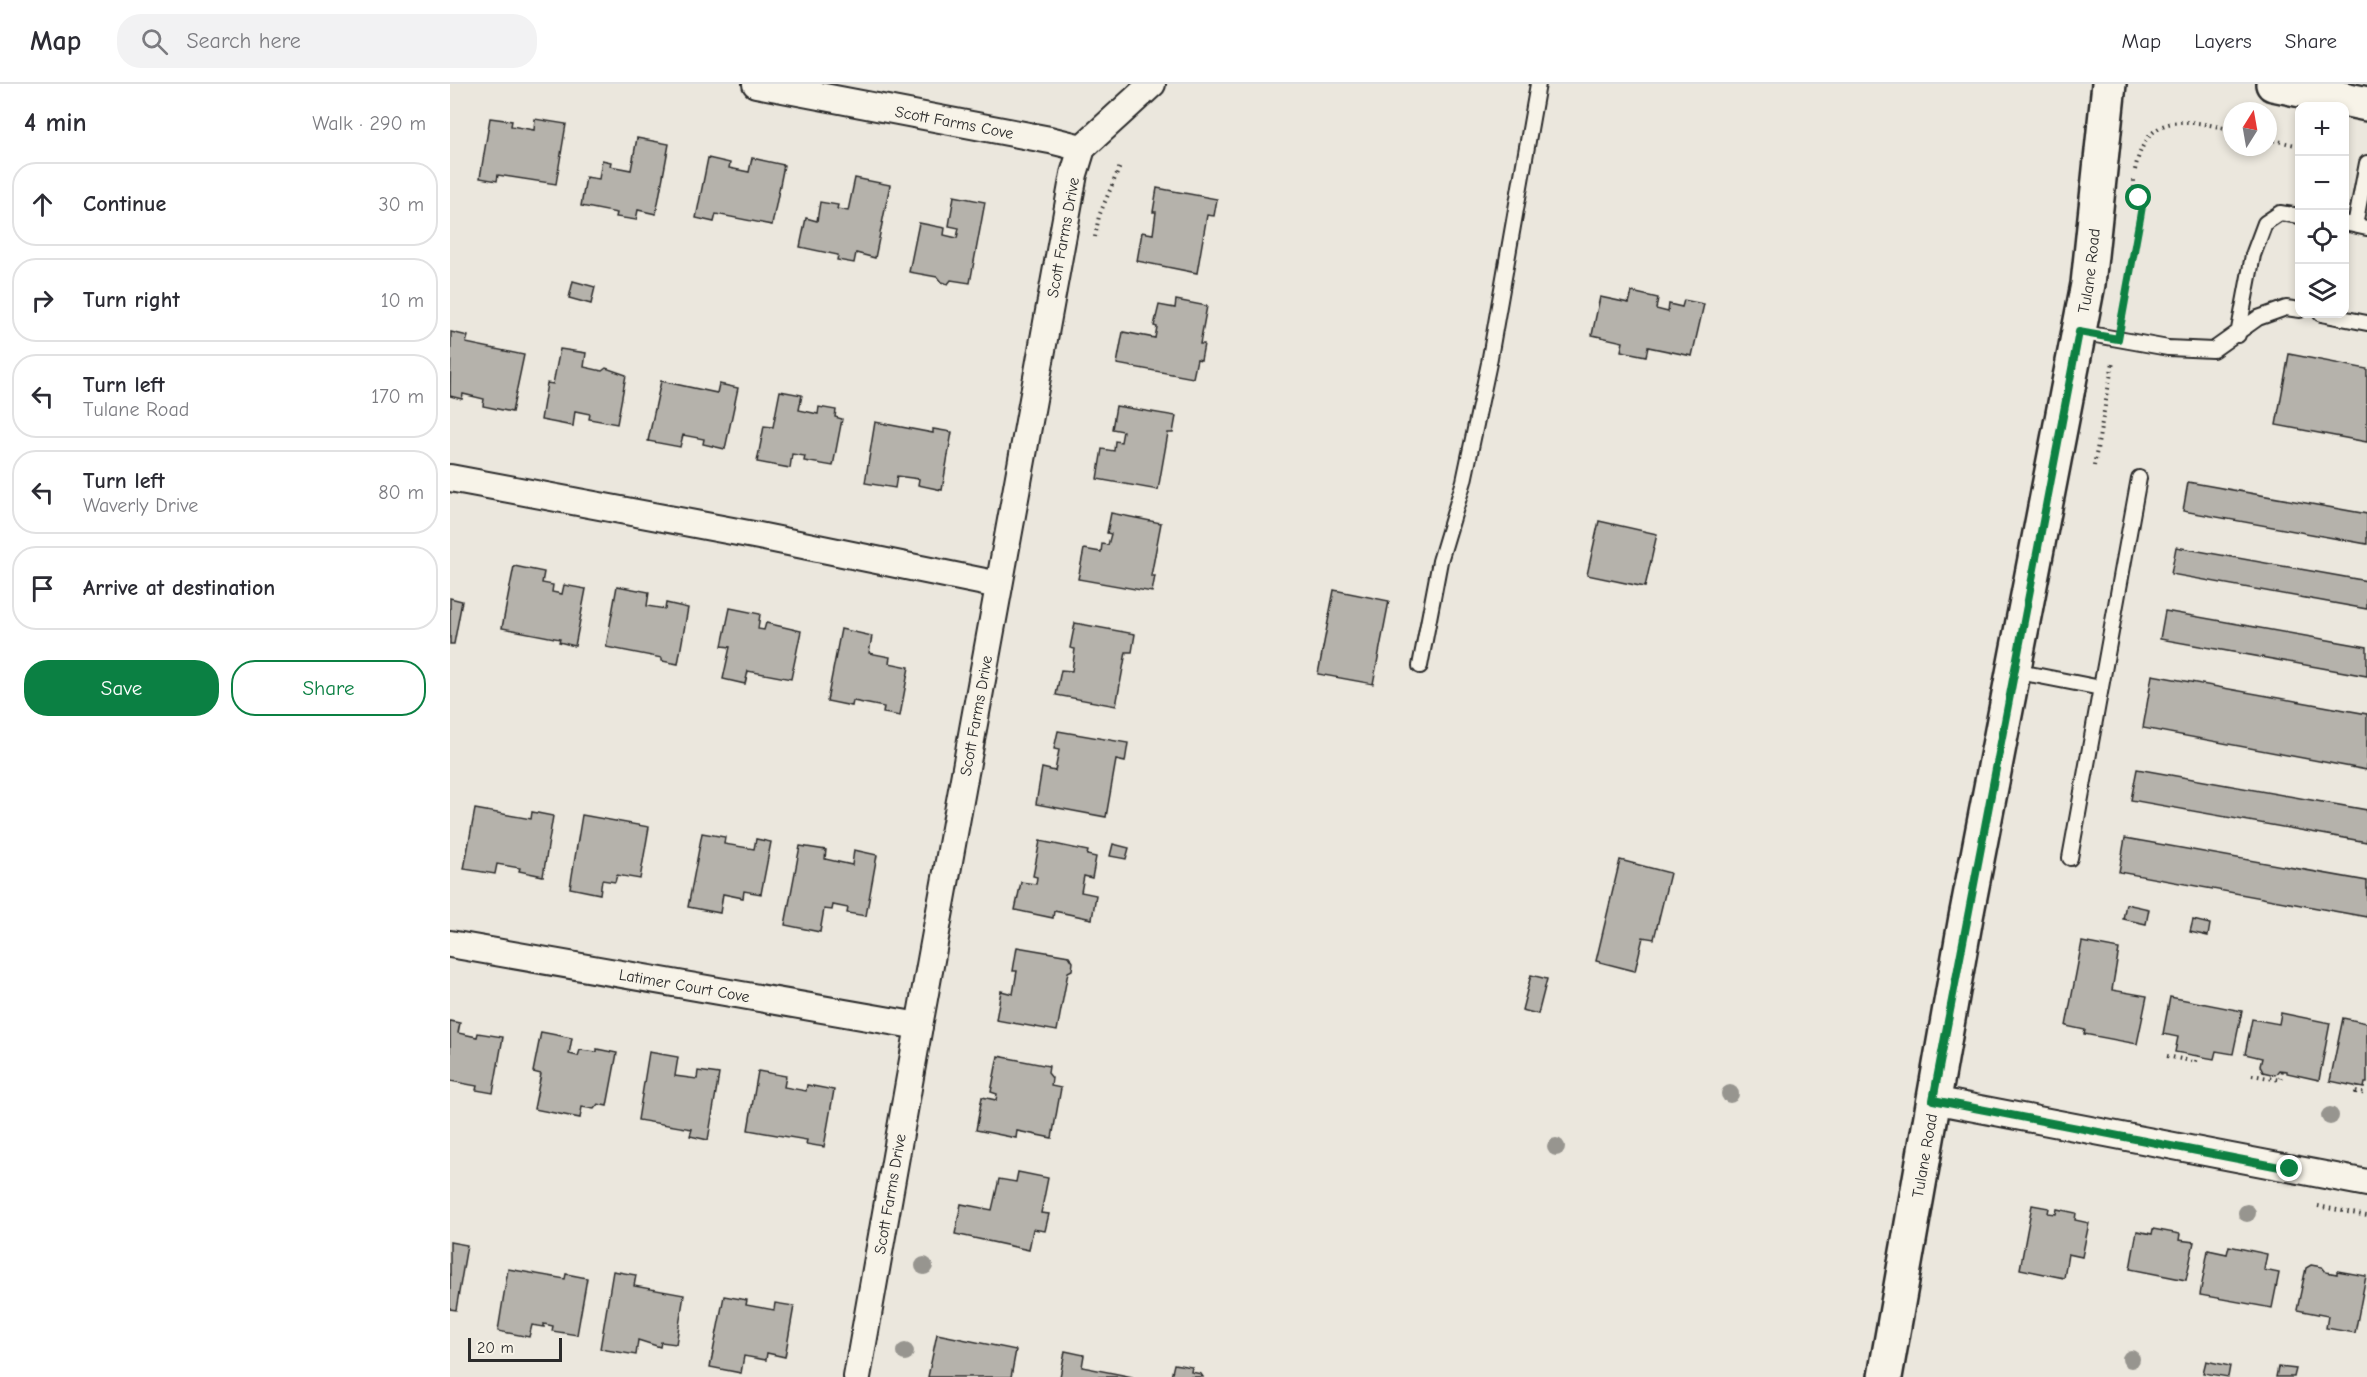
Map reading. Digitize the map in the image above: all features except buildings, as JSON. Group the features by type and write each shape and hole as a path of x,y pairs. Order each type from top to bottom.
{"street":[{"name":"Scott Farms Cove","path":"756,84 1082,148"},
{"path":"1082,148 1152,84"},
{"name":"Tulane Road","path":"1885,1377 1933,1100 2088,284 2109,84"},
{"path":"2273,84 2367,104"},
{"name":"Scott Farms Drive","path":"857,1377 1074,174 1082,148"},
{"path":"450,478 759,536 999,585"},
{"name":"Latimer Court Cove","path":"450,944 919,1026"},
{"path":"1933,1100 2367,1183"}],"lane":[{"path":"1420,666 1440,561 1464,481 1489,363 1538,84"},
{"path":"2355,225 2367,163"},
{"path":"2238,335 2253,255 2265,223 2280,213 2295,215"},
{"path":"2079,332 2168,348 2213,350 2238,335 2258,318 2286,308 2295,309"},
{"path":"2341,318 2367,323"},
{"path":"2070,858 2139,478"},
{"path":"2014,671 2101,688"}],"path":[{"path":"2094,466 2142,206 2134,190 2134,174 2143,144 2165,124 2178,121 2193,121 2223,128"},
{"path":"2277,141 2295,145"},
{"path":"2167,1056 2196,1062 2197,1055"},
{"path":"2252,1075 2280,1080 2282,1070"},
{"path":"2357,1086 2356,1092 2367,1094"}],"route":[{"path":"2139,198 2142,206 2118,339 2079,332 1933,1100 2290,1169"}]}
